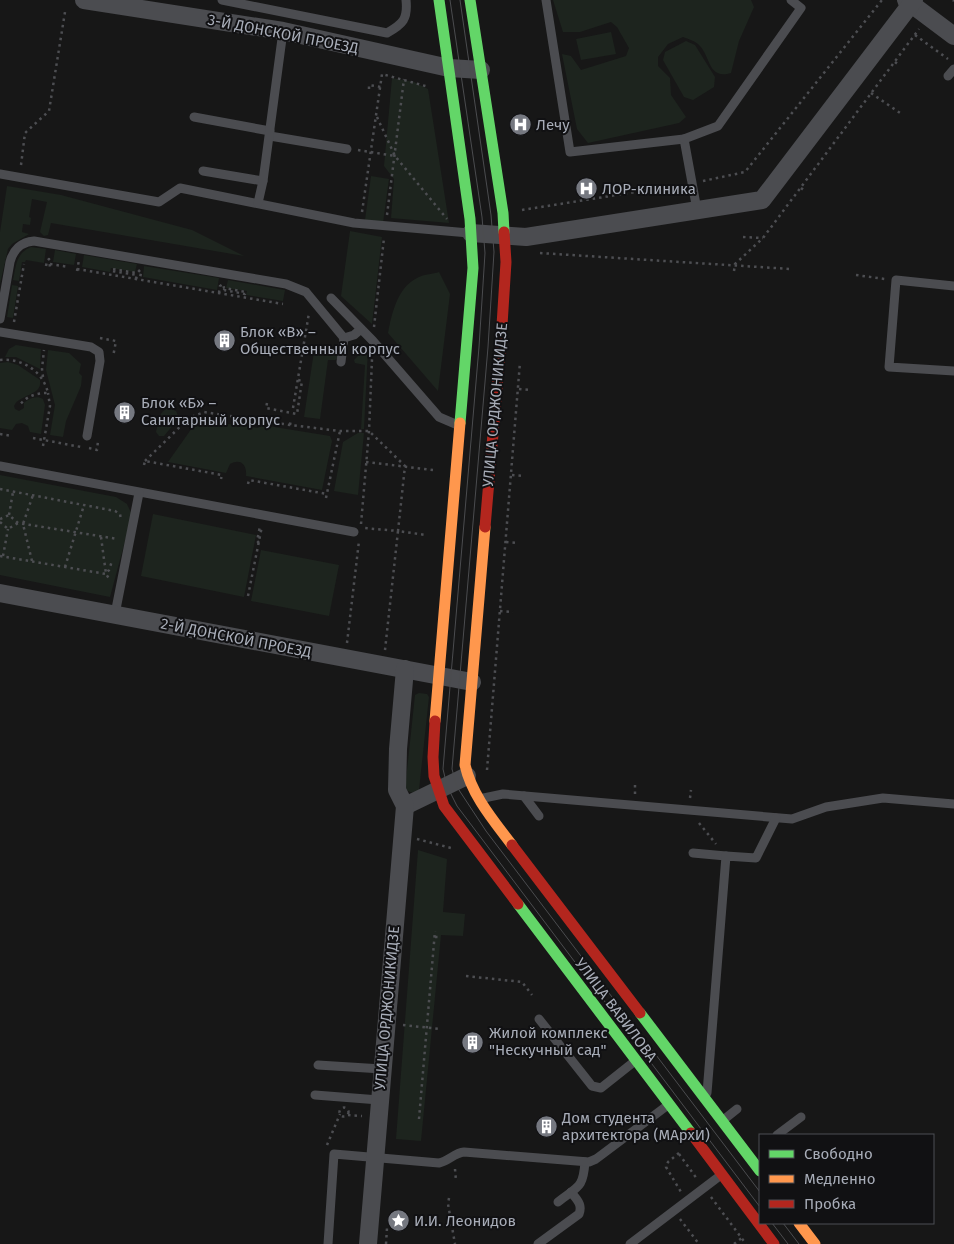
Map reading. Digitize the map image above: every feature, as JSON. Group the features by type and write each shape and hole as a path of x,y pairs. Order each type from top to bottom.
{"main road":[{"path":"436,791 432,767 473,268 471,233 439,0"},
{"name":"УЛИЦА ОРДЖОНИКИДЗЕ","path":"467,776 465,765 505,285 503,213 470,0"},
{"name":"УЛИЦА ВАВИЛОВА","path":"467,776 479,799 682,1095 721,1175 774,1244"},
{"name":"УЛИЦА ВАВИЛОВА","path":"436,791 444,806 635,1061 682,1095 706,1100 753,1156 759,1169"},
{"path":"803,1225 815,1244"}],"street":[{"name":"3-Й ДОНСКОЙ ПРОЕЗД","path":"84,0 283,31 449,68 481,70"},
{"path":"471,233 526,237 762,200 911,1 954,36"},
{"name":"2-Й ДОНСКОЙ ПРОЕЗД","path":"0,593 472,682"},
{"path":"405,670 397,782 397,790 404,806 467,776"},
{"name":"УЛИЦА ОРДЖОНИКИДЗЕ","path":"368,1244 404,806"}],"lane":[{"path":"222,0 387,33 399,26 408,12 406,0"},
{"path":"546,0 570,152 684,139 718,126 801,8 791,0"},
{"path":"258,203 270,133 283,31"},
{"path":"194,117 347,148"},
{"path":"684,139 697,210"},
{"path":"203,172 263,181"},
{"path":"0,174 159,202 180,188 361,224 471,233"},
{"path":"4,321 11,257 16,248 30,241 39,241 286,284 299,288 306,292 344,338 341,362"},
{"path":"954,286 896,280 889,367 954,371"},
{"path":"331,298 373,341 439,418 460,426"},
{"path":"344,338 354,335 361,329"},
{"path":"0,332 91,348 99,352 100,361 87,436"},
{"path":"0,466 264,516 357,530"},
{"path":"114,614 139,493"},
{"path":"479,799 496,794 792,819 826,807 883,798 954,804"},
{"path":"524,796 539,816"},
{"path":"693,853 756,858 776,818"},
{"path":"706,1100 715,1017 726,856"},
{"path":"539,1019 592,1086 602,1088 635,1061"},
{"path":"318,1065 382,1069"},
{"path":"315,1095 380,1100"},
{"path":"328,1244 334,1154 439,1163 464,1152 585,1162 596,1159 682,1095"},
{"path":"722,1121 737,1109"},
{"path":"779,1134 800,1117"},
{"path":"558,1202 583,1181 585,1162"},
{"path":"630,1244 721,1175"},
{"path":"538,1244 580,1211 580,1204 571,1192"}],"path":[{"path":"521,210 692,183 745,172 882,0"},
{"path":"19,178 25,133 50,110 65,12"},
{"path":"734,271 734,264 763,238 915,35 954,64"},
{"path":"895,62 900,66"},
{"path":"361,224 382,74 429,86"},
{"path":"368,89 369,85 381,86"},
{"path":"871,93 902,115"},
{"path":"377,116 395,156 450,223"},
{"path":"347,148 395,156"},
{"path":"801,188 806,192"},
{"path":"742,237 763,238"},
{"path":"537,252 790,268"},
{"path":"78,263 77,270 283,304"},
{"path":"14,319 24,264"},
{"path":"49,266 69,267"},
{"path":"137,272 137,274 112,269 112,271 137,275 138,279"},
{"path":"138,279 141,273"},
{"path":"856,275 896,280"},
{"path":"223,294 224,290 246,294 246,292 224,288 224,286"},
{"path":"219,293 220,287"},
{"path":"293,408 312,299"},
{"path":"4,321 19,324"},
{"path":"96,338 116,341 112,361 116,361"},
{"path":"43,446 50,406 42,368 44,354"},
{"path":"297,356 302,357"},
{"path":"0,360 18,361 44,379"},
{"path":"486,773 520,360"},
{"path":"267,403 266,408 297,414 302,381 298,380"},
{"path":"519,389 530,390"},
{"path":"19,406 32,395 48,393"},
{"path":"221,479 222,475 144,463 189,418 204,412 340,431 369,431 405,466"},
{"path":"290,425 291,419"},
{"path":"326,498 340,431"},
{"path":"0,434 12,436"},
{"path":"33,438 97,450 98,441"},
{"path":"366,462 433,470"},
{"path":"385,650 405,466"},
{"path":"512,475 524,476"},
{"path":"248,484 249,480 327,494"},
{"path":"0,489 115,510 120,514 121,522"},
{"path":"9,515 13,492"},
{"path":"32,562 23,524 33,495"},
{"path":"64,567 84,505"},
{"path":"8,529 0,520 9,515"},
{"path":"9,515 18,523 118,539"},
{"path":"248,596 264,516"},
{"path":"18,523 8,529 2,556 106,574"},
{"path":"259,526 257,541 259,543"},
{"path":"357,530 426,534"},
{"path":"116,547 119,532"},
{"path":"101,537 106,574"},
{"path":"506,542 518,543"},
{"path":"106,574 114,555"},
{"path":"500,611 512,612"},
{"path":"634,796 635,785"},
{"path":"690,802 691,790"},
{"path":"416,844 417,839 459,850"},
{"path":"419,1119 435,931"},
{"path":"435,937 440,937"},
{"path":"466,976 522,982 532,996"},
{"path":"403,1025 440,1029"},
{"path":"327,1146 340,1110 345,1108 348,1111 347,1115"},
{"path":"340,1114 343,1116 364,1117"},
{"path":"686,1202 666,1168 668,1162 679,1154 746,1244"},
{"path":"455,1168 456,1181"},
{"path":"449,1198 448,1204 455,1244"},
{"path":"674,1211 699,1244"},
{"path":"386,1244 388,1222"},
{"path":"734,1244 748,1233"}],"shaded area":[{"path":"553,0 751,0 754,7 739,41 731,73 723,74 713,70 698,44 683,37 668,44 658,57 658,66 670,78 671,95 686,117 679,123 588,143 577,129 562,54 571,56 581,70 626,56 629,48 617,27 611,22 580,32 563,32"},
{"path":"611,32 616,54 581,60 576,39"},
{"path":"686,41 695,45 715,77 714,87 693,100 684,97 663,60 665,52"},
{"path":"392,78 414,82 428,89 449,223 391,218 394,179 384,166"},
{"path":"371,176 389,179 383,223 365,220"},
{"path":"7,186 61,195 192,230 244,256 51,223 48,235 44,236 40,232 47,202 32,199 29,217 31,218 30,225 23,224 22,232 29,234 12,244 8,249 0,284 0,232"},
{"path":"350,231 382,237 372,324 341,296"},
{"path":"31,247 46,249 44,263 26,260 22,262 19,281 13,280 20,256"},
{"path":"55,250 76,254 74,265 53,262"},
{"path":"84,255 137,264 135,272 111,268 110,272 82,267"},
{"path":"144,266 219,278 217,290 143,277"},
{"path":"439,272 450,294 438,391 388,333 397,300 406,287 419,277"},
{"path":"228,280 285,290 283,301 246,295 247,291 226,288"},
{"path":"12,285 18,286 13,318 7,317"},
{"path":"16,345 41,349 40,369 16,357 5,357 9,349"},
{"path":"315,345 334,348 339,353 338,358 335,360 328,360 320,419 304,417"},
{"path":"365,349 368,349 364,429 361,429 365,365 355,363 354,360"},
{"path":"48,350 69,353 81,364 79,373 82,376 81,386 66,421 63,437 50,435 55,405 46,370"},
{"path":"8,362 18,365 40,380 38,389 21,399 14,406 19,411 24,408 24,403 30,399 38,397 43,399 45,405 41,434 30,432 28,426 22,423 16,424 12,430 0,428 0,363"},
{"path":"169,408 176,411 179,418 164,436 159,436 156,432 160,417 165,409"},
{"path":"208,422 258,428 262,425 330,436 332,441 322,490 246,476 244,466 240,462 230,464 226,473 168,462 192,428"},
{"path":"358,433 364,433 358,495 334,491 343,442"},
{"path":"0,475 116,497 127,504 132,515 110,597 0,575"},
{"path":"153,514 256,535 244,597 141,576"},
{"path":"261,550 339,565 329,616 251,601"},
{"path":"419,693 427,694 429,697 419,790 412,792 405,789 415,695"},
{"path":"418,850 447,859 443,912 465,914 463,936 441,935 421,1141 396,1139"}],"tram line":[{"path":"450,0 482,217 485,253 479,347 443,769 447,786 457,806 759,1206"},
{"path":"460,0 491,215 494,252 488,347 452,769 457,787 486,831 759,1191"},
{"path":"773,1224 788,1244"},
{"path":"784,1224 799,1244"}],"traffic: fast":[{"path":"439,0 470,219 473,268 460,423"},
{"path":"470,0 503,213 504,232"},
{"path":"518,904 691,1133"},
{"path":"640,1013 759,1170"}],"traffic: slow":[{"path":"435,721 460,423"},
{"path":"485,527 465,765 478,798 512,845"},
{"path":"800,1224 815,1244"}],"traffic: jam":[{"path":"485,527 501,341 506,262 504,232"},
{"path":"435,721 434,776 444,806 518,904"},
{"path":"512,845 640,1013"},
{"path":"691,1133 759,1224"},
{"path":"759,1224 774,1244"}],"place":[{"name":"Лечу","path":"520,125"},
{"name":"ЛОР-клиника","path":"586,189"},
{"name":"Блок «В» – Общественный корпус","path":"224,341"},
{"name":"Блок «Б» – Санитарный корпус","path":"125,412"},
{"name":"Жилой комплекс \"Нескучный сад\"","path":"473,1042"},
{"name":"Дом студента архитектора (МАрхИ)","path":"546,1127"},
{"name":"И.И. Леонидов","path":"398,1221"}]}
